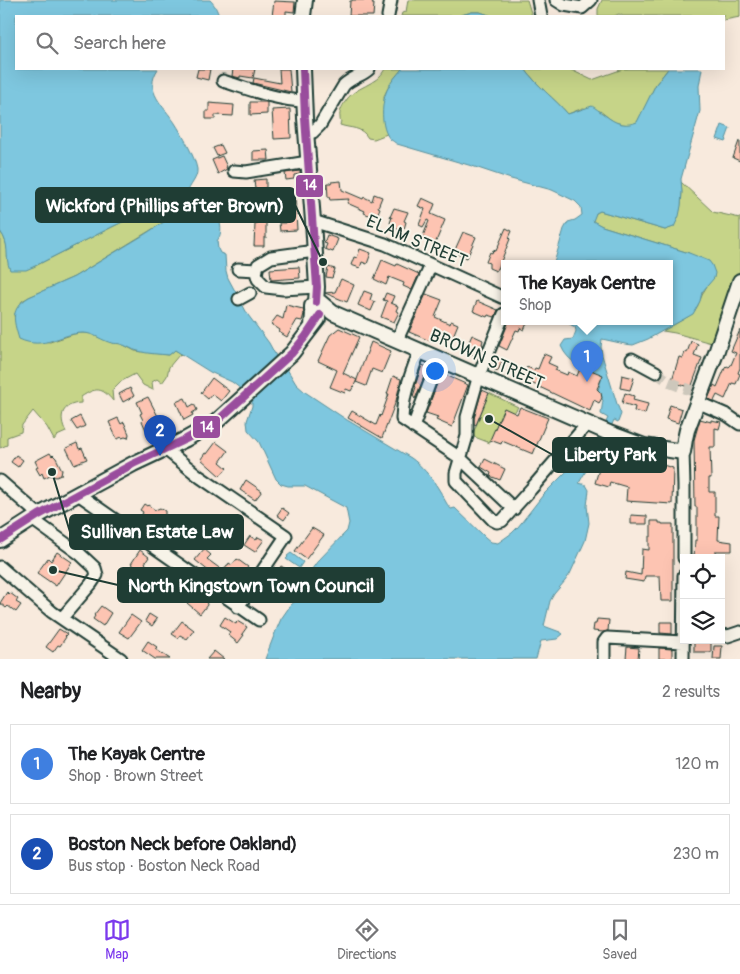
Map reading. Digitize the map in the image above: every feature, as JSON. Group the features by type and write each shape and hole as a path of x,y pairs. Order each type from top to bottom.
{"main road":[{"path":"303,15 304,0"},
{"path":"0,540 36,517 78,494 133,464 186,440 216,422 292,353 306,336 320,307 306,135 303,70"},
{"path":"683,452 685,439 697,402 740,281"},
{"name":"BROWN STREET","path":"320,307 605,431 644,446 683,452"}],"street":[{"path":"388,15 391,0"},
{"path":"538,0 541,15"},
{"path":"556,0 564,5 582,8 591,0"},
{"path":"306,135 320,126 344,85 349,80 368,70"},
{"path":"223,81 290,100 304,101"},
{"path":"234,171 246,172 308,162"},
{"name":"ELAM STREET","path":"313,221 385,244 501,297"},
{"path":"315,251 271,257 258,265 256,272 258,279 266,287 283,289 320,307"},
{"path":"397,340 431,265"},
{"path":"238,269 257,270"},
{"path":"239,299 250,293"},
{"path":"501,321 479,375 468,417 467,436 456,473 456,481 493,520 497,522 502,521 588,423"},
{"path":"420,350 408,382 402,419 460,458 514,509"},
{"path":"413,426 439,358"},
{"path":"632,359 656,372"},
{"path":"697,402 727,415 740,424"},
{"path":"165,449 200,477 286,536 238,606"},
{"path":"683,452 684,554"},
{"path":"0,481 36,517 96,568 97,575 91,584 62,618"},
{"path":"78,494 259,620"},
{"path":"0,567 52,612 121,659"},
{"path":"725,636 740,632"},
{"path":"604,659 604,642 607,638 680,636"},
{"path":"683,644 683,659"}],"green space":[{"path":"408,0 527,0 532,15 489,15 472,12 462,15 401,15 406,12"},
{"path":"602,0 740,0 740,17 725,20 725,15 598,15 598,9"},
{"path":"384,70 401,70 384,96 387,134 374,139 368,138 362,131 340,125 341,110 349,97 381,75"},
{"path":"526,70 571,70 592,80 620,70 667,70 656,84 637,123 629,125 614,122 600,111 583,108 568,114"},
{"path":"681,182 713,212 740,218 740,273 715,344 663,331 694,312 707,286 689,253 602,226 592,221 596,213 600,211 665,230 673,227 681,205"},
{"path":"169,205 173,209 170,216 164,222 74,277 22,301 14,315 19,338 50,342 74,334 89,333 112,343 120,343 135,351 169,355 175,350 182,354 169,367 167,376 162,383 157,379 152,382 153,390 143,385 135,374 120,382 112,390 113,401 102,391 91,391 81,397 81,403 66,408 63,412 62,421 66,432 57,436 54,440 47,427 33,411 22,425 21,432 7,437 7,445 0,448 0,231 8,253 33,267 144,212"},
{"path":"489,393 518,407 490,440 490,443 472,436"}],"water":[{"path":"0,0 210,0 219,15 15,15 15,70 158,70 154,77 154,91 185,139 197,169 196,176 187,195 187,202 195,205 211,206 216,214 221,227 217,241 218,249 220,253 225,255 228,278 248,315 269,343 276,356 274,359 285,371 287,369 296,384 305,392 347,420 411,458 422,467 433,480 451,509 455,508 491,542 498,543 518,527 543,495 578,460 592,442 596,443 608,418 601,414 603,400 597,394 601,376 573,361 561,346 565,340 573,339 576,331 575,327 571,325 673,325 673,260 555,260 564,229 568,222 582,215 581,207 575,201 552,190 397,144 390,139 384,128 383,107 388,88 401,70 526,70 568,114 592,106 618,123 630,124 637,122 656,84 667,70 702,70 699,86 700,111 681,179 681,206 674,227 665,230 600,211 596,213 593,221 602,226 709,261 715,273 714,278 702,292 700,301 693,314 648,339 633,345 602,339 602,355 621,414 618,422 614,420 602,446 604,447 591,462 579,483 586,485 589,490 587,506 589,523 585,541 570,574 550,601 544,626 563,634 557,639 541,641 536,659 265,659 281,619 290,606 303,594 312,569 347,531 349,523 346,508 305,486 288,486 281,484 276,479 259,442 248,430 247,421 252,400 262,392 250,380 241,389 175,350 169,355 146,353 108,342 87,333 75,334 45,342 28,342 19,339 15,326 16,310 23,301 74,277 142,236 164,222 170,216 173,209 169,205 144,212 26,270 10,270 5,241 0,231"},
{"path":"480,12 489,15 462,15"},
{"path":"722,125 730,128 726,142 717,139"},
{"path":"291,553 303,562 299,568 286,559"}],"building":[{"path":"373,0 373,15 349,15 350,1"},
{"path":"274,1 295,2 294,12 286,11 286,15 272,15"},
{"path":"198,70 210,70 208,80 196,77"},
{"path":"233,70 255,70 253,78 232,76"},
{"path":"279,70 289,70 291,92 253,83 254,78 280,83"},
{"path":"250,102 267,102 267,114 250,115"},
{"path":"209,103 234,105 233,116 215,115 215,119 206,119"},
{"path":"290,109 291,138 274,139 272,110"},
{"path":"740,141 740,161 733,158"},
{"path":"221,145 225,153 217,156 213,148"},
{"path":"268,150 269,160 253,160 253,151"},
{"path":"222,156 227,169 218,174 212,160"},
{"path":"300,171 300,174 294,175 294,179 286,180 285,173"},
{"path":"266,179 266,188 255,189 254,180"},
{"path":"341,181 342,190 363,199 364,197 372,201 374,194 382,197 376,218 347,203 349,199 330,200 327,183"},
{"path":"232,193 234,204 224,207 222,195"},
{"path":"295,194 297,230 280,231 279,223 286,223 284,205 278,205 278,195"},
{"path":"422,198 435,204 431,214 445,220 435,244 423,239 429,221 427,220 423,227 419,225 425,209 418,206"},
{"path":"253,200 261,200 261,210 254,210"},
{"path":"394,208 408,212 404,221 406,222 404,229 401,231 391,226 392,224 390,223 392,217 390,217"},
{"path":"257,222 266,222 264,246 254,246 255,224"},
{"path":"506,228 512,231 496,271 489,268 489,263 486,262 490,252 496,251"},
{"path":"463,232 476,237 467,258 454,252"},
{"path":"327,235 338,239 333,252 325,249 327,244 324,243"},
{"path":"360,249 371,253 367,264 362,262 360,268 351,265 354,257 357,258"},
{"path":"382,260 396,266 397,264 419,274 412,290 403,286 404,283 389,277 386,285 374,279"},
{"path":"299,267 300,278 271,280 270,269"},
{"path":"328,267 335,269 332,278 326,277"},
{"path":"341,279 354,285 347,302 325,293 335,292"},
{"path":"364,291 372,294 370,300 375,302 371,311 358,305"},
{"path":"386,293 394,296 391,303 398,306 396,311 399,312 394,322 381,317 387,301 383,300"},
{"path":"426,294 442,300 435,317 450,324 451,321 458,324 451,341 433,333 430,341 409,332"},
{"path":"477,301 498,310 495,317 488,315 487,317 473,311"},
{"path":"286,305 303,309 304,314 302,321 297,320 287,337 271,324 277,316 283,319"},
{"path":"507,325 526,325 524,330 520,328 519,331 516,330 507,350 499,346"},
{"path":"339,328 359,337 343,373 357,380 351,391 346,389 345,393 330,387 337,370 318,361 330,335"},
{"path":"740,330 740,368 738,373 740,374 736,384 732,383 725,399 717,395 714,401 708,399 714,385 717,387 725,368 731,365 736,353 731,351"},
{"path":"472,335 483,340 478,357 465,351"},
{"path":"691,341 698,344 694,355 702,358 691,388 672,380 679,357 683,358 685,352 687,353"},
{"path":"371,342 391,351 382,373 372,369 366,386 356,382"},
{"path":"544,354 551,357 548,363 557,367 555,370 567,375 568,372 577,376 581,366 603,375 597,389 601,393 602,398 599,403 594,400 590,411 531,383 530,385 519,380 527,367 534,370 535,368 538,369"},
{"path":"494,358 502,361 498,371 490,368"},
{"path":"422,365 428,367 415,399 413,396 415,386"},
{"path":"441,373 468,385 452,427 436,420 438,417 426,413"},
{"path":"622,375 634,378 630,390 620,388"},
{"path":"393,376 401,379 396,401 382,438 348,418 352,411 376,425 389,394 387,394"},
{"path":"212,378 229,391 221,401 212,394 208,399 201,393"},
{"path":"130,388 134,396 123,402 119,394"},
{"path":"482,390 489,393 476,425 474,424 474,418"},
{"path":"625,393 634,396 633,400 648,404 645,414 634,411 635,407 622,403"},
{"path":"148,397 161,422 146,430 137,402"},
{"path":"185,398 189,407 194,404 197,410 192,413 193,415 184,420 176,402"},
{"path":"670,405 682,409 678,423 666,419"},
{"path":"520,407 548,418 533,454 502,441 501,444 490,440 504,408 517,414"},
{"path":"80,416 85,426 77,430 71,421"},
{"path":"118,418 121,424 124,422 129,434 128,438 122,437 117,439 109,422"},
{"path":"700,419 721,422 719,429 715,428 715,447 710,447 711,478 709,478 709,492 715,492 715,516 719,516 718,540 732,542 732,551 716,551 716,554 694,554 695,540 697,540 697,507 695,507 694,440"},
{"path":"216,442 228,451 220,462 227,468 220,476 201,459"},
{"path":"77,443 79,449 82,448 87,459 74,464 66,448"},
{"path":"605,448 673,468 672,504 626,501 627,487 610,482 609,487 595,483"},
{"path":"50,453 56,458 62,470 61,475 56,477 50,475 44,478 42,473 40,475 36,468 38,467 35,461"},
{"path":"16,455 23,460 18,467 11,462"},
{"path":"485,459 505,469 500,480 490,476 491,473 481,467"},
{"path":"246,480 262,491 255,500 240,490"},
{"path":"144,504 155,510 160,508 165,511 166,518 162,524 156,519 154,522 142,514 143,512 140,510"},
{"path":"282,508 289,513 284,520 277,515"},
{"path":"198,515 213,527 197,546 188,537 192,528 188,524"},
{"path":"631,515 647,516 647,524 631,524"},
{"path":"87,518 91,520 92,518 109,531 100,545 80,527"},
{"path":"651,521 673,524 673,601 661,601 660,576 645,576 644,582 625,579 626,572 641,575 642,549 649,550"},
{"path":"312,528 324,535 306,559 295,551"},
{"path":"250,536 256,540 258,537 264,540 255,552 244,545"},
{"path":"204,549 211,555 207,559 222,570 216,577 195,560"},
{"path":"140,550 149,557 145,563 148,566 143,573 131,564"},
{"path":"57,552 72,562 56,586 37,573 48,558 51,561"},
{"path":"237,559 248,567 237,585 221,574 229,563 232,565"},
{"path":"281,566 291,572 281,587 275,583 269,593 262,587 277,568 279,569"},
{"path":"186,587 206,600 207,605 200,614 187,603 189,600 181,594"},
{"path":"126,588 133,593 128,600 121,595"},
{"path":"7,592 18,599 16,602 21,605 16,612 0,603"},
{"path":"101,606 111,613 103,626 93,619"},
{"path":"149,614 157,619 152,626 145,621"},
{"path":"131,615 141,622 129,638 119,632"},
{"path":"225,617 236,624 237,621 247,627 238,643 228,635 230,632 220,625"},
{"path":"597,619 609,620 608,631 593,631"},
{"path":"182,621 194,630 187,639 180,635 178,638 172,634"},
{"path":"660,622 672,622 672,634 660,633"},
{"path":"59,629 67,634 60,646 58,645 53,652 46,647"},
{"path":"148,641 157,647 155,649 170,659 155,659 142,650"},
{"path":"694,644 711,644 711,652 694,652"},
{"path":"714,646 722,646 721,659 713,659"},
{"path":"627,647 639,648 638,659 626,659"},
{"path":"659,648 672,649 672,659 659,659"},
{"path":"214,651 224,659 207,659"}],"tunnel":[{"path":"656,372 669,382 700,394"}],"transit line":[{"name":"14","path":"303,70 317,287 316,302"},
{"name":"14","path":"0,540 39,515 216,422 292,353 320,315"}],"place":[{"name":"Wickford (Phillips after Brown)","path":"323,262"},
{"name":"The Kayak Centre","path":"587,382"},
{"name":"Liberty Park","path":"489,419"},
{"name":"Boston Neck before Oakland)","path":"160,456"},
{"name":"Sullivan Estate Law","path":"52,472"},
{"name":"North Kingstown Town Council","path":"53,570"}]}
